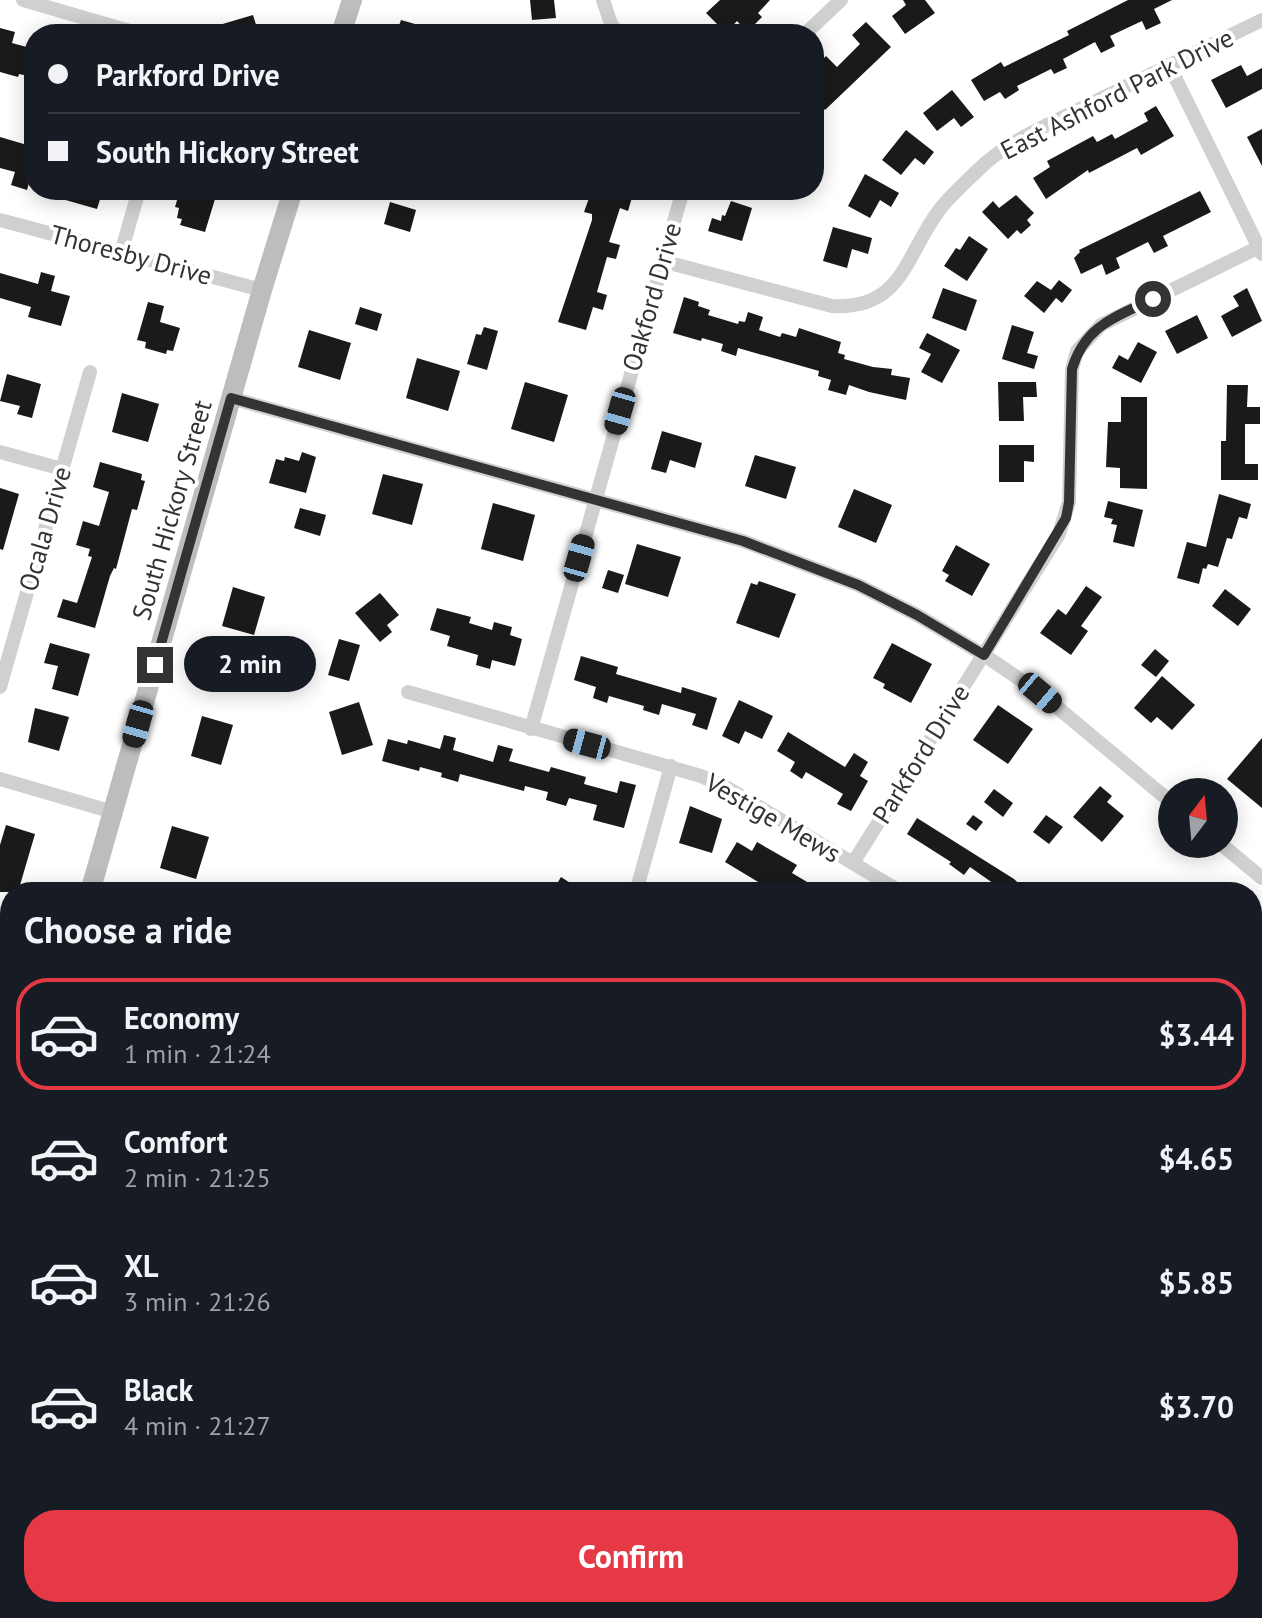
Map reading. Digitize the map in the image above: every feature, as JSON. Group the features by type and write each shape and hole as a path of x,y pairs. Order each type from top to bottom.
{"street":[{"path":"23,0 106,24"},
{"path":"344,24 352,0"},
{"path":"603,0 611,24"},
{"path":"816,24 841,0"},
{"name":"East Ashford Park Drive","path":"662,261 832,306 850,307 869,302 882,296 893,285 941,208 989,160 1029,134 1262,20"},
{"path":"1169,65 1260,250"},
{"path":"121,253 136,200"},
{"name":"South Hickory Street","path":"93,882 290,200"},
{"name":"Oakford Drive","path":"531,729 680,200"},
{"name":"Thoresby Drive","path":"0,220 262,290"},
{"name":"Parkford Drive","path":"853,863 1066,518 1072,369 1077,351 1101,325 1260,250"},
{"name":"Ocala Drive","path":"1,679 90,372"},
{"path":"231,398 743,541 858,585 917,615 1040,693 1158,791"},
{"path":"0,452 62,469"},
{"name":"Vestige Mews","path":"408,692 671,766 726,787 884,882"},
{"path":"639,882 671,766"},
{"path":"0,779 113,812"},
{"path":"1238,858 1262,878"}],"building":[{"path":"530,0 554,0 556,18 532,20"},
{"path":"720,0 770,0 758,13 762,17 755,24 740,24 737,21 734,24 717,24 706,13"},
{"path":"903,0 925,0 935,13 905,34 892,16 906,5"},
{"path":"1128,0 1172,0 1154,9 1161,23 1146,30 1142,21 1110,36 1115,46 1101,53 1095,42 1063,59 1067,68 1054,74 1051,69 1017,86 1019,90 1005,99 1000,92 984,101 971,80 1001,62 1004,67 1069,35 1067,31"},
{"path":"253,15 256,24 223,24"},
{"path":"866,22 891,47 825,110 824,58 826,56 837,67 860,44 852,35"},
{"path":"0,28 15,32 12,43 24,46 24,75 19,74 18,77 0,72"},
{"path":"1241,65 1247,76 1262,68 1262,89 1226,108 1211,80"},
{"path":"952,90 974,117 961,127 954,118 937,131 923,113"},
{"path":"1156,106 1174,136 1141,155 1137,148 1089,173 1088,170 1046,199 1033,178 1050,167 1047,161 1093,136 1097,142 1112,134 1115,139 1148,121 1144,113"},
{"path":"1262,129 1262,166 1247,137"},
{"path":"906,130 934,152 924,165 915,158 901,175 882,160"},
{"path":"0,137 24,144 24,189 11,185 15,172 0,168"},
{"path":"865,174 899,193 891,207 880,200 870,218 848,206"},
{"path":"1200,191 1211,212 1163,236 1168,246 1154,253 1148,242 1116,258 1120,268 1106,275 1102,264 1081,274 1074,258 1079,250"},
{"path":"1016,195 1034,213 1027,220 1031,225 1021,234 1017,230 1008,239 982,212 993,201 999,208"},
{"path":"66,200 100,200 97,209"},
{"path":"177,200 215,200 205,232 180,225 182,219 177,218 179,208 175,207"},
{"path":"588,200 631,200 628,211 620,208 609,242 620,245 616,259 607,257 597,292 607,295 603,310 593,307 586,330 558,322 592,220 592,214 584,212"},
{"path":"731,201 752,208 742,241 708,231 712,218 721,221"},
{"path":"390,202 416,210 410,232 384,224"},
{"path":"833,227 872,238 868,254 852,249 847,268 823,261"},
{"path":"969,236 988,249 967,281 944,266"},
{"path":"41,272 55,276 51,291 70,296 61,326 28,317 31,307 0,298 0,273 38,284"},
{"path":"1059,280 1072,290 1062,303 1056,298 1044,313 1024,296 1037,281 1051,290"},
{"path":"943,288 977,300 966,331 932,318"},
{"path":"1247,288 1262,321 1232,337 1221,316 1239,306 1233,296"},
{"path":"684,297 710,310 708,315 738,324 739,321 745,322 748,312 763,317 759,330 780,337 782,333 796,337 799,328 841,342 838,353 845,355 844,359 892,369 891,375 910,378 906,400 849,385 846,395 828,390 831,380 818,376 819,371 738,348 736,356 721,351 723,344 673,333"},
{"path":"148,302 164,306 160,322 180,328 173,351 167,350 166,354 145,348 146,342 137,340"},
{"path":"360,307 382,314 377,331 355,324"},
{"path":"1197,315 1208,338 1177,354 1165,331"},
{"path":"1012,325 1034,332 1027,353 1038,356 1034,369 1002,359"},
{"path":"484,327 498,331 487,370 467,364 476,334 481,335"},
{"path":"309,330 351,343 340,380 298,367"},
{"path":"927,333 960,350 942,383 921,372 931,354 919,348"},
{"path":"1138,342 1157,352 1141,383 1112,368 1119,355 1128,360"},
{"path":"417,358 460,371 448,411 406,398"},
{"path":"7,374 41,384 32,418 17,414 20,406 0,401"},
{"path":"525,382 568,395 554,442 511,429"},
{"path":"998,382 1036,382 1037,397 1023,397 1024,421 999,421"},
{"path":"1227,385 1248,385 1247,407 1260,407 1260,424 1245,424 1245,464 1258,464 1258,480 1221,480 1221,441 1226,441"},
{"path":"122,393 159,404 148,442 112,432"},
{"path":"1121,397 1147,397 1147,489 1120,488 1120,468 1106,467 1108,422 1121,422"},
{"path":"662,431 702,443 695,468 670,460 666,473 651,469"},
{"path":"999,445 1034,445 1034,462 1024,461 1024,482 999,482"},
{"path":"302,452 316,457 306,493 269,483 276,459 284,461 285,457 299,461"},
{"path":"755,455 796,467 786,499 745,486"},
{"path":"100,462 142,474 141,480 145,481 137,510 132,509 116,569 110,576 95,628 57,617 63,599 77,603 92,557 88,556 90,549 76,545 83,521 99,526 109,492 93,487"},
{"path":"383,474 423,484 412,525 372,514"},
{"path":"0,488 19,494 3,550 0,549"},
{"path":"854,489 892,505 876,543 838,527"},
{"path":"1219,494 1251,504 1247,519 1239,517 1232,539 1227,538 1218,567 1208,564 1206,569 1203,568 1199,584 1177,578 1187,542 1206,547"},
{"path":"1108,501 1143,510 1134,547 1113,542 1117,525 1111,524 1113,519 1104,517"},
{"path":"493,503 535,515 523,561 481,549"},
{"path":"300,508 326,515 320,536 294,528"},
{"path":"637,544 681,557 668,597 625,584"},
{"path":"956,545 990,564 972,596 945,581 949,575 942,571"},
{"path":"608,570 624,575 618,593 602,588"},
{"path":"759,581 796,594 779,638 736,623 751,583 757,585"},
{"path":"1086,586 1102,597 1081,626 1088,631 1071,655 1040,633 1058,609 1066,615"},
{"path":"233,587 265,597 254,635 222,626"},
{"path":"1225,589 1251,609 1238,626 1212,606"},
{"path":"380,593 399,615 387,625 392,632 380,642 355,613"},
{"path":"437,608 471,617 469,623 492,630 494,622 512,627 510,635 522,639 515,666 492,660 490,669 476,665 478,655 447,646 450,636 430,630"},
{"path":"339,639 360,645 349,681 328,675"},
{"path":"50,643 90,654 78,696 52,689 58,666 44,663"},
{"path":"892,643 932,664 911,703 883,688 885,684 873,678"},
{"path":"1155,649 1169,661 1156,677 1141,665"},
{"path":"581,656 618,667 616,674 681,693 682,687 717,698 707,730 692,725 696,714 662,704 659,715 643,710 644,706 609,696 607,703 593,698 596,687 574,680"},
{"path":"1162,676 1195,705 1172,730 1157,717 1151,723 1134,708"},
{"path":"739,700 773,716 762,739 745,731 739,744 722,736"},
{"path":"359,702 373,745 342,755 329,712"},
{"path":"998,705 1033,729 1008,764 973,740"},
{"path":"35,708 69,717 59,751 28,742"},
{"path":"202,716 233,725 221,765 191,756"},
{"path":"788,732 845,767 854,753 868,762 860,776 868,781 851,811 837,804 843,794 806,772 802,779 790,771 795,762 777,751"},
{"path":"444,735 456,738 453,750 493,762 498,745 513,749 509,761 549,772 551,767 586,777 584,784 617,793 620,781 636,785 624,828 593,820 597,805 569,798 566,806 546,800 548,792 525,786 524,791 460,774 458,782 441,777 442,773 420,767 419,771 382,761 388,739 407,744 408,740 440,749"},
{"path":"1262,738 1262,808 1238,788 1238,778 1228,778"},
{"path":"1100,786 1112,796 1107,802 1124,816 1102,842 1073,817"},
{"path":"994,789 1013,803 1003,817 984,802"},
{"path":"690,806 722,819 712,853 679,843"},
{"path":"973,815 983,822 976,831 966,824"},
{"path":"1046,815 1063,827 1049,844 1033,832"},
{"path":"917,818 1017,882 991,882 970,867 964,875 949,864 951,862 907,834"},
{"path":"6,825 35,834 21,882 0,882 0,845"},
{"path":"172,826 209,837 196,879 160,868"},
{"path":"737,842 752,851 757,842 797,865 792,873 807,882 758,882 725,862"}],"route":[{"path":"155,665 231,398 743,541 858,585 917,615 984,655 1066,518 1072,369 1077,351 1101,325 1153,299"}]}
